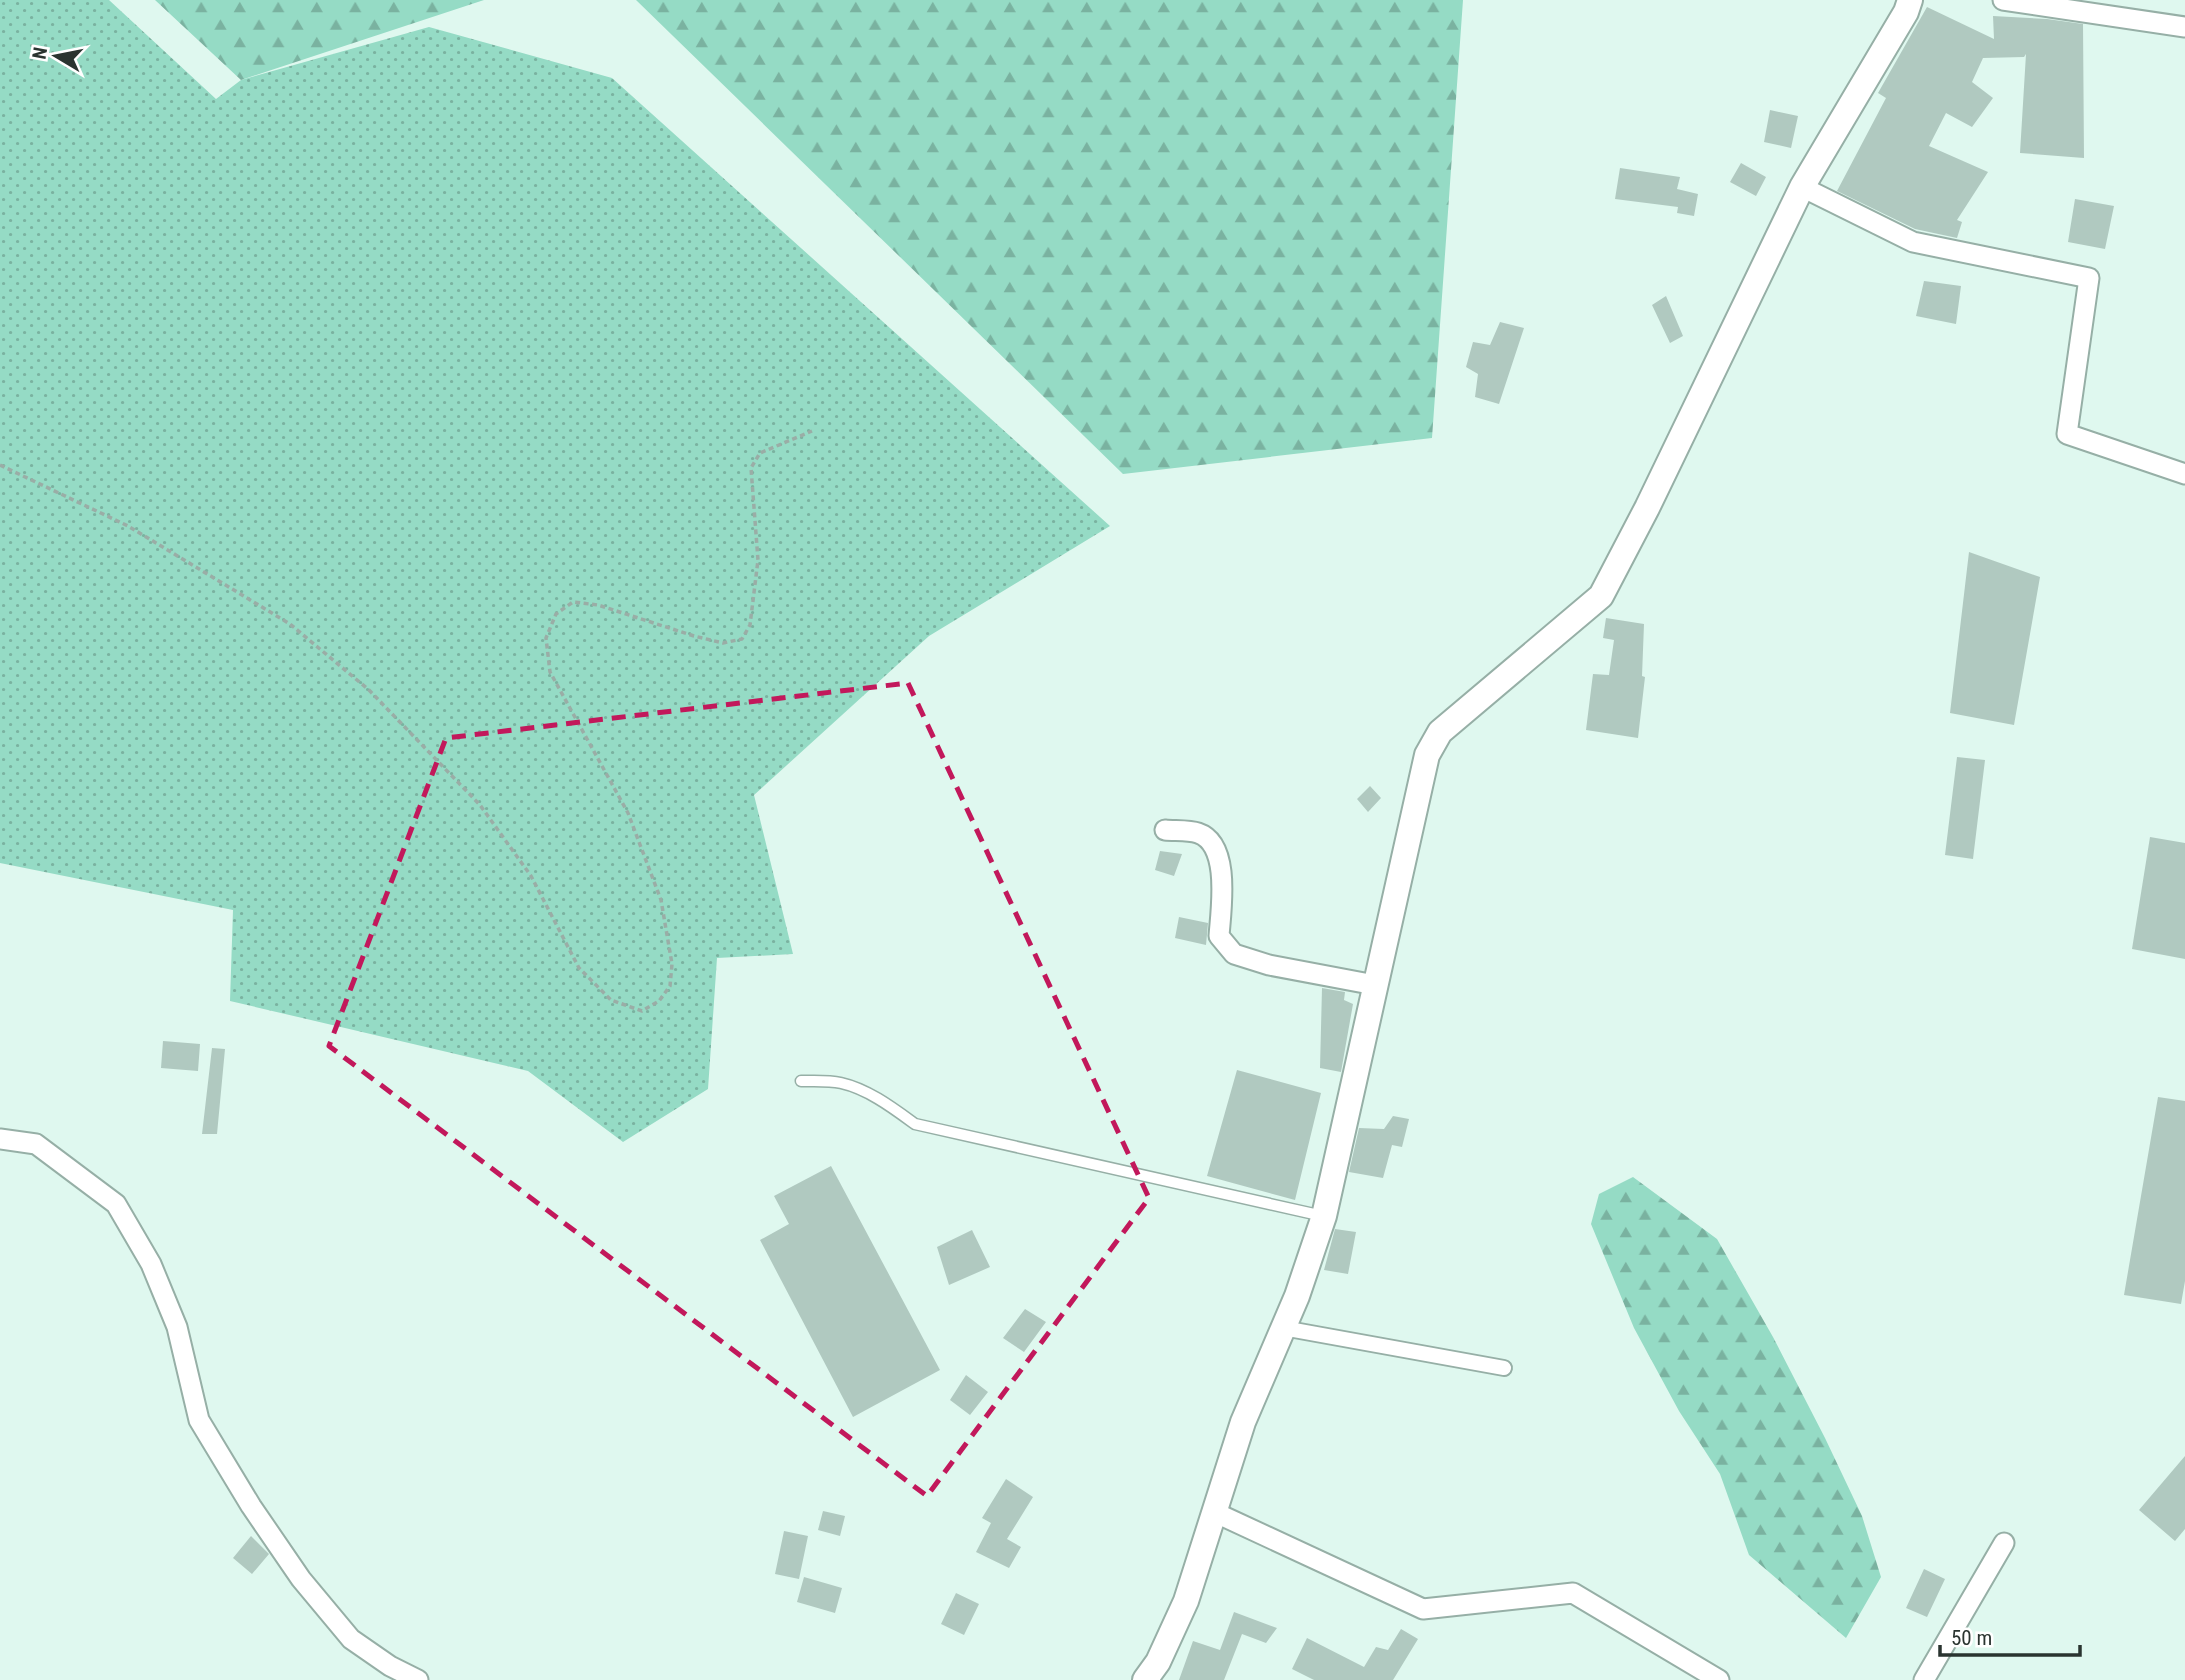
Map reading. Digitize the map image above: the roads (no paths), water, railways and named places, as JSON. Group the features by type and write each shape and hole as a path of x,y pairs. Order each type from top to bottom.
{"street":[{"path":"1145,1680 1158,1662 1186,1601 1242,1422 1297,1296 1324,1216 1427,755 1440,732 1601,596 1647,508 1802,187 1906,12 1910,0"},
{"path":"2003,0 2185,27"},
{"path":"1802,187 1913,242 2089,278 2067,434 2185,474"},
{"path":"1164,830 1199,833 1215,846 1223,888 1219,936 1234,954 1269,965 1375,985"},
{"path":"0,1139 36,1144 116,1204 150,1264 177,1328 198,1420 251,1506 301,1579 351,1639 390,1666 418,1680"},
{"path":"1283,1328 1504,1368"},
{"path":"1214,1512 1423,1609 1573,1593 1719,1680"},
{"path":"1924,1680 2004,1543"}],"lane":[{"path":"801,1081 840,1083 889,1105 915,1124 1324,1216"}]}
